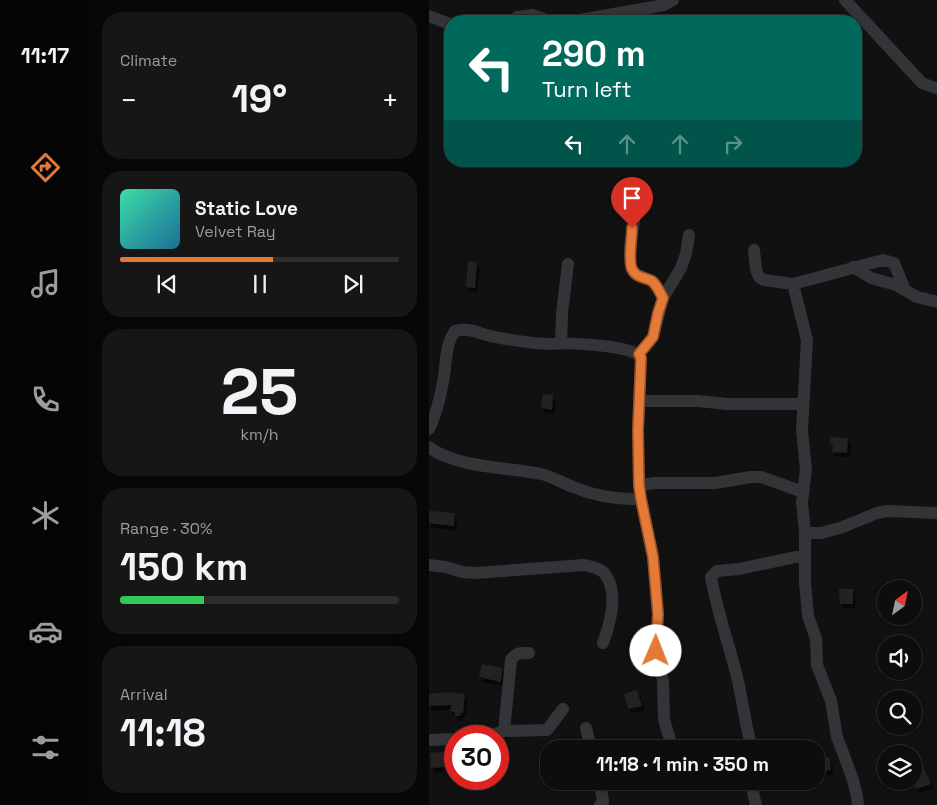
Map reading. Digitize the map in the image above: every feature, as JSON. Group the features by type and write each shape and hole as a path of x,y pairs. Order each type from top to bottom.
{"street":[{"path":"608,15 664,5 673,0"},
{"path":"845,0 859,15"},
{"path":"429,16 444,22"},
{"path":"862,18 922,83 937,89"},
{"path":"638,202 632,228 632,271 638,276 651,280 663,298"},
{"path":"639,354 653,337 663,298 681,268 686,254 689,235"},
{"path":"754,250 756,270 759,277 764,280 793,284 883,260 894,263 905,290"},
{"path":"561,343 562,313 568,264"},
{"path":"853,267 871,278 895,285 917,297 937,302"},
{"path":"793,284 807,340 802,430 806,470 802,502 808,616 816,639 817,666 831,700 837,737 852,777 857,796 857,805"},
{"path":"429,429 438,403 451,336 455,331 468,330 526,342 584,344 627,349 639,354 641,358 639,485 653,557 658,614 656,651 663,682 664,719 670,740"},
{"path":"639,401 803,404"},
{"path":"429,447 437,453 495,468 543,474 606,498 622,500 641,499"},
{"path":"639,485 655,483 715,483 751,477 761,478 803,492"},
{"path":"805,533 821,533 840,528 877,513 887,511 937,513"},
{"path":"749,740 737,678 716,603 711,577 717,571 739,569 805,555"},
{"path":"429,565 446,566 462,572 475,573 584,565 599,569 605,574 610,584 612,605 611,622 603,643"},
{"path":"506,725 511,660 518,653 529,653"},
{"path":"509,731 547,730 563,710"},
{"path":"586,728 589,740"},
{"path":"429,740 444,739"},
{"path":"600,805 603,803 601,790"},
{"path":"752,790 756,805"}],"building":[{"path":"468,261 477,262 475,288 466,287"},
{"path":"543,394 553,395 552,410 541,408"},
{"path":"830,437 848,438 847,453 832,452 833,444 830,444"},
{"path":"429,511 455,513 454,526 429,523"},
{"path":"839,589 853,589 853,604 840,604"},
{"path":"482,664 502,668 501,682 479,677"},
{"path":"637,690 642,706 628,709 624,694"},
{"path":"448,692 465,694 463,713 460,716 454,716 455,712 450,711 451,705 429,706 429,694"},
{"path":"444,752 444,767 431,768 430,753"},
{"path":"829,757 831,770 825,771 825,758"},
{"path":"922,763 931,784 922,787"}],"route":[{"path":"632,228 632,271 638,276 651,280 663,298 653,337 639,354 641,358 638,430 639,485 653,557 658,614 656,651"}]}
